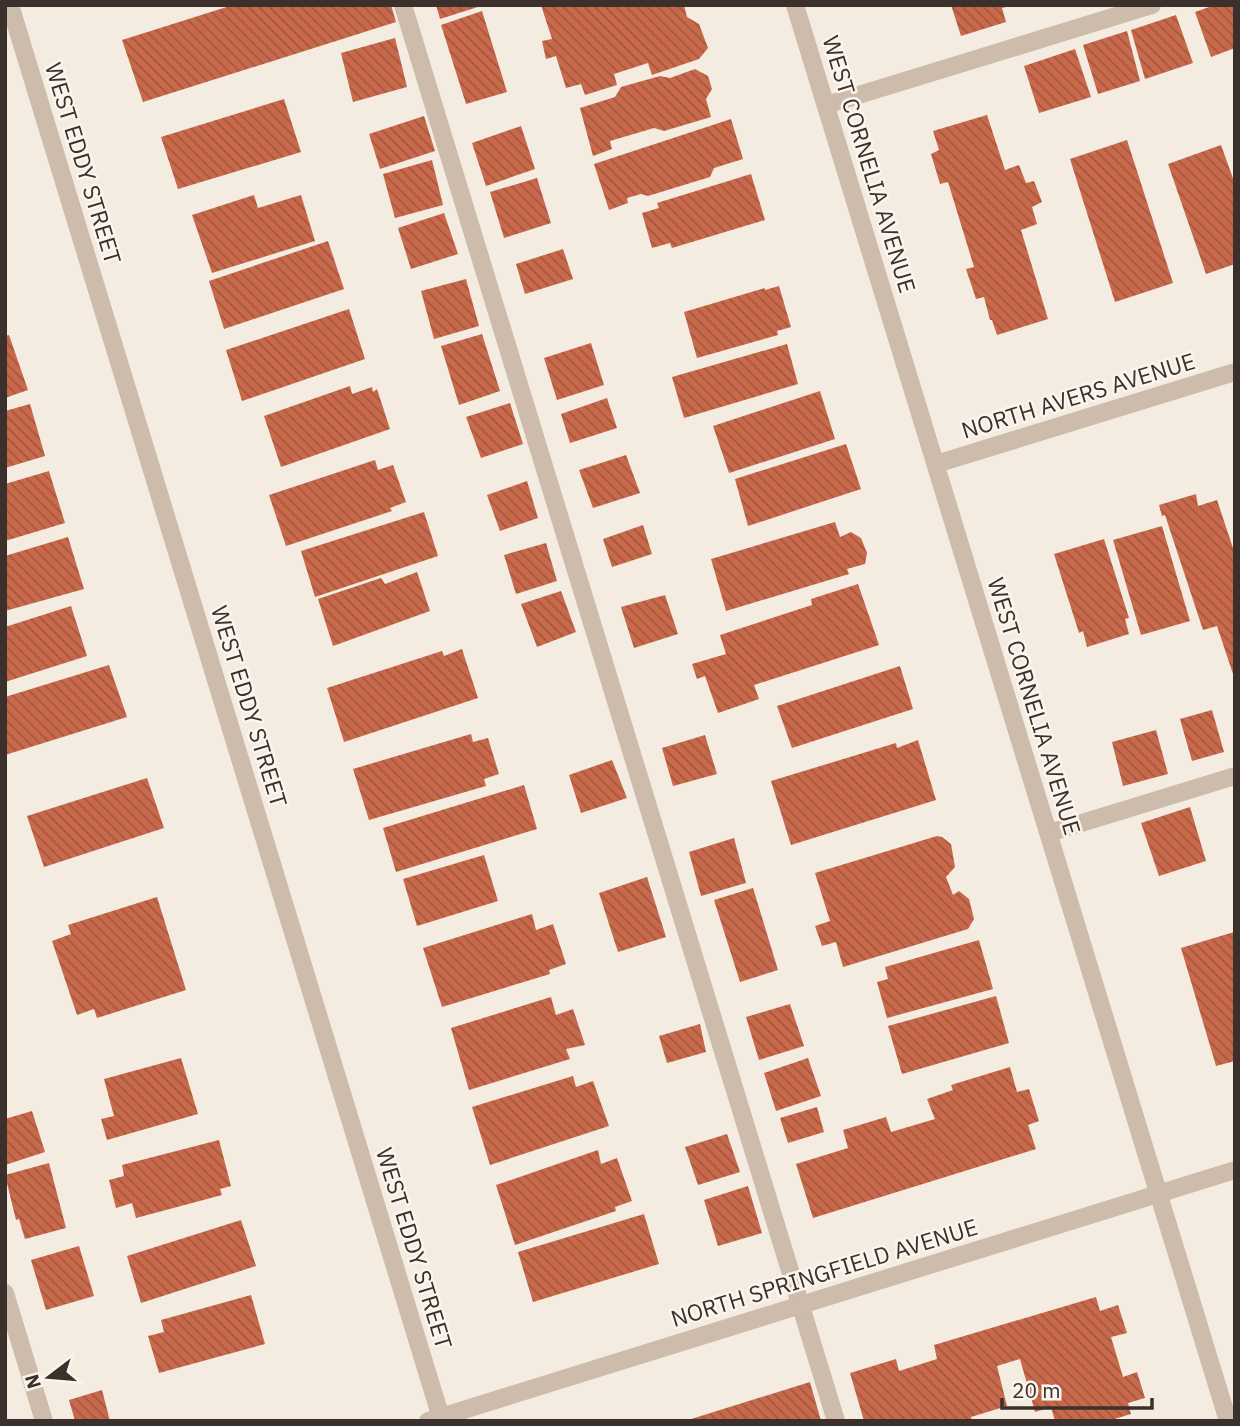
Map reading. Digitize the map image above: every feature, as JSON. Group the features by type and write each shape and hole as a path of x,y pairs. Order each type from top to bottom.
{"street":[{"name":"WEST EDDY STREET","path":"10,5 437,1419"},
{"path":"403,5 836,1421"},
{"name":"WEST CORNELIA AVENUE","path":"796,5 1228,1421"},
{"path":"826,105 1152,5"},
{"name":"NORTH AVERS AVENUE","path":"936,464 1235,372"},
{"path":"1049,834 1235,776"},
{"name":"NORTH SPRINGFIELD AVENUE","path":"437,1419 1235,1170"},
{"path":"5,1293 44,1421"}],"building":[{"path":"233,5 391,5 396,22 143,102 122,40"},
{"path":"436,5 480,5 481,6 440,19"},
{"path":"541,5 684,5 687,17 699,24 708,48 699,59 652,75 648,63 614,74 617,85 585,95 581,84 566,88 556,56 546,59 542,41 552,39"},
{"path":"951,5 1009,6 1002,8 1006,22 961,36"},
{"path":"1215,5 1235,5 1235,48 1211,57 1195,12"},
{"path":"482,11 507,92 466,104 441,25"},
{"path":"1176,15 1193,63 1145,79 1131,30"},
{"path":"1127,31 1140,81 1098,94 1083,45"},
{"path":"395,38 407,87 353,102 341,53"},
{"path":"1075,49 1091,97 1039,113 1024,66"},
{"path":"695,69 708,76 712,89 706,99 711,117 664,131 654,128 610,141 612,149 593,156 580,108 615,97 621,87 660,76 670,78"},
{"path":"284,99 301,152 178,189 161,137"},
{"path":"987,115 1005,170 1019,165 1026,183 1034,181 1042,202 1032,207 1037,224 1021,230 1048,319 997,335 984,297 976,299 966,269 974,267 948,182 940,184 931,154 939,150 933,131"},
{"path":"424,116 435,151 380,169 369,134"},
{"path":"731,119 743,159 714,168 710,177 648,196 641,194 627,198 628,203 609,210 594,164"},
{"path":"521,126 535,169 486,186 472,143"},
{"path":"1127,140 1173,283 1115,302 1070,159"},
{"path":"1221,145 1235,184 1235,264 1206,274 1168,164"},
{"path":"432,160 443,205 395,218 383,174"},
{"path":"751,174 765,220 672,248 670,243 652,248 642,213 659,208 657,203"},
{"path":"537,178 551,223 504,238 490,192"},
{"path":"254,195 258,208 301,195 315,241 212,273 192,215"},
{"path":"444,213 458,254 411,269 398,228"},
{"path":"328,241 344,289 224,329 209,281"},
{"path":"563,249 573,279 525,294 516,264"},
{"path":"466,279 479,326 434,339 421,291"},
{"path":"779,286 791,327 777,331 778,335 697,358 684,312"},
{"path":"349,309 365,359 242,401 226,350"},
{"path":"482,334 500,391 459,405 441,346"},
{"path":"9,335 28,390 5,398 5,336"},
{"path":"591,343 604,385 557,400 544,358"},
{"path":"787,344 798,384 684,418 672,377"},
{"path":"350,386 352,394 372,387 373,392 377,389 390,429 281,467 264,416"},
{"path":"820,391 835,439 729,473 713,426"},
{"path":"607,398 617,428 570,443 561,414"},
{"path":"510,403 523,444 481,458 466,417"},
{"path":"30,404 45,456 5,468 5,411"},
{"path":"846,444 861,489 748,526 735,479"},
{"path":"626,455 640,493 593,508 579,470"},
{"path":"375,460 378,470 393,465 406,502 390,508 392,511 286,546 269,495"},
{"path":"49,471 65,523 5,541 5,484"},
{"path":"527,481 538,518 500,531 487,495"},
{"path":"1196,494 1198,506 1217,500 1235,554 1235,680 1217,626 1203,630 1165,515 1162,516 1159,505"},
{"path":"424,512 438,556 315,597 301,551"},
{"path":"835,522 840,537 851,532 861,538 867,553 865,564 847,569 849,574 726,611 711,559"},
{"path":"643,525 652,554 612,567 603,539"},
{"path":"1162,526 1190,621 1141,635 1113,540"},
{"path":"68,537 84,589 5,611 5,556"},
{"path":"1104,539 1129,618 1125,619 1129,634 1087,647 1083,631 1079,633 1054,554"},
{"path":"546,543 557,581 516,594 504,555"},
{"path":"417,572 430,611 333,646 318,599 381,578 385,584"},
{"path":"858,584 879,645 754,685 759,699 718,713 705,676 697,679 692,664 726,654 720,635 812,605 811,599"},
{"path":"561,591 576,632 537,647 521,604"},
{"path":"665,595 678,634 634,648 621,607"},
{"path":"71,606 87,656 5,682 5,627"},
{"path":"462,649 478,698 344,742 327,688 442,651 444,656"},
{"path":"109,665 127,717 5,755 5,697"},
{"path":"900,666 913,709 792,748 777,706"},
{"path":"1212,710 1224,752 1192,761 1180,719"},
{"path":"1156,730 1168,774 1123,786 1112,742"},
{"path":"471,734 473,742 488,738 499,774 484,779 486,786 369,820 353,769"},
{"path":"705,735 717,774 673,786 662,748"},
{"path":"918,740 936,800 791,845 771,781 896,743 897,748"},
{"path":"612,760 627,798 581,813 569,775"},
{"path":"147,778 164,828 44,867 27,816"},
{"path":"524,785 537,829 396,872 383,828"},
{"path":"1190,807 1206,861 1159,876 1141,823"},
{"path":"937,836 951,844 955,867 946,877 953,895 959,891 969,899 974,919 968,929 843,967 836,942 822,946 815,926 830,921 815,873"},
{"path":"734,838 746,883 701,896 689,852"},
{"path":"484,855 498,901 417,926 403,879"},
{"path":"647,877 666,937 618,952 599,893"},
{"path":"753,888 778,970 740,982 714,900"},
{"path":"157,897 186,990 97,1018 94,1009 77,1015 52,941 71,934 68,925"},
{"path":"532,914 536,930 553,924 566,964 549,970 550,974 442,1007 423,948"},
{"path":"1234,932 1235,1061 1216,1066 1181,948"},
{"path":"979,940 993,989 887,1018 877,982 888,979 885,967"},
{"path":"996,996 1009,1043 902,1074 888,1026"},
{"path":"551,997 556,1015 573,1009 585,1045 566,1049 570,1059 469,1090 451,1028"},
{"path":"790,1004 804,1046 759,1060 746,1017"},
{"path":"700,1024 706,1052 667,1063 659,1036"},
{"path":"181,1058 198,1114 107,1140 101,1119 114,1116 104,1079"},
{"path":"808,1058 821,1096 776,1111 764,1073"},
{"path":"1010,1067 1017,1092 1029,1089 1039,1121 1028,1125 1036,1149 813,1218 796,1164 848,1148 843,1130 886,1117 891,1132 935,1119 927,1099 953,1090 951,1085"},
{"path":"573,1076 576,1087 593,1081 609,1126 490,1165 472,1107"},
{"path":"817,1107 824,1132 788,1143 780,1118"},
{"path":"32,1111 45,1152 5,1165 5,1119"},
{"path":"727,1134 740,1172 698,1185 685,1147"},
{"path":"219,1140 231,1186 220,1189 222,1195 136,1218 132,1203 116,1208 109,1180 124,1176 122,1165"},
{"path":"598,1150 601,1164 617,1158 632,1201 615,1207 616,1211 515,1245 496,1185"},
{"path":"49,1163 66,1228 25,1239 19,1219 16,1220 5,1175"},
{"path":"748,1186 762,1233 718,1246 704,1200"},
{"path":"644,1214 659,1264 533,1302 518,1252"},
{"path":"241,1220 256,1266 141,1303 127,1256"},
{"path":"79,1246 94,1296 46,1310 31,1260"},
{"path":"251,1295 265,1344 159,1373 148,1336 164,1332 161,1320"},
{"path":"1096,1297 1100,1311 1118,1305 1127,1333 1111,1337 1123,1377 1137,1372 1145,1398 1128,1403 1131,1414 1108,1421 1055,1421 1051,1407 1035,1412 1020,1359 997,1366 1007,1406 971,1417 972,1421 864,1421 850,1373 896,1359 899,1371 937,1359 934,1345"},
{"path":"810,1382 821,1421 688,1421 688,1420"},
{"path":"102,1390 110,1421 75,1421 69,1400"}]}
